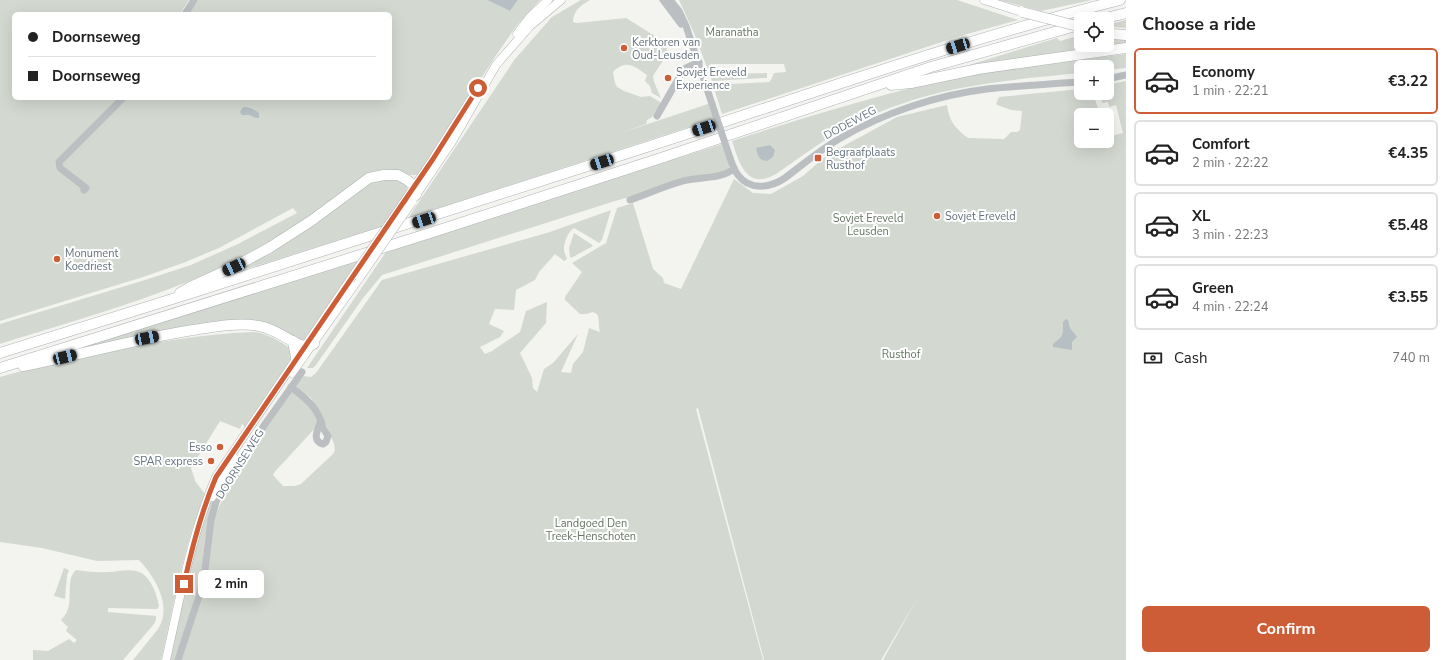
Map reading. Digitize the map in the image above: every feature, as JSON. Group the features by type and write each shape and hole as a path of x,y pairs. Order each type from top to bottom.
{"highway":[{"path":"0,353 424,220 931,54 1023,26 1120,0"},
{"path":"1022,12 1053,21 1074,25"},
{"path":"1114,16 1126,13"},
{"path":"0,368 430,233 931,67 1074,28"},
{"path":"1114,32 1126,32"},
{"path":"1114,34 1126,35"},
{"path":"874,87 911,83 978,69 1126,48"},
{"path":"164,302 190,287 234,267 269,248 311,221 369,178 384,175 398,176 407,180 414,194"},
{"path":"0,371 152,337 221,327 252,325 260,326 274,330 292,341 309,345"},
{"path":"292,341 296,358"}],"main road":[{"name":"DOORNSEWEG","path":"190,556 209,502 233,459 309,345 350,280 402,205 414,194 433,159 492,64 530,17 548,0"},
{"name":"DOORNSEWEG","path":"166,660 190,556 206,499 216,477 296,358 309,345 360,277 414,194 453,140 496,66 530,26 561,0"},
{"path":"984,0 1022,12"}],"street":[{"path":"186,12 194,0"},
{"name":"DODEWEG","path":"663,0 677,17 690,38"},
{"name":"DODEWEG","path":"670,0 679,12 686,26 734,169 746,182 759,186 770,186 781,181 839,139 875,121 911,107 934,100 987,89 1074,83"},
{"path":"657,116 684,69 699,62"},
{"path":"1114,77 1126,75"},
{"path":"84,190 86,188 60,168 59,162 121,100"},
{"path":"630,200 684,181 727,174 734,169"},
{"name":"DOORNSEWEG","path":"178,660 199,596 205,569 211,520 216,502 265,424 302,372"},
{"path":"291,387 312,404 321,421"}],"green space":[{"path":"0,0 189,0 181,12 12,12 12,100 392,100 392,12 190,12 198,0 487,0 510,11 518,0 540,0 517,25 497,54 420,174 410,175 389,170 372,172 284,233 253,251 192,280 129,304 0,344 0,324 191,265 238,244 297,213 293,208 219,248 183,263 143,277 0,321"},
{"path":"581,0 590,0 578,9 574,15 573,22 577,23 626,18 666,43 666,56 653,76 661,98 652,93 650,86 645,81 647,75 638,69 630,65 626,65 613,72 617,87 641,97 650,96 661,104 652,117 647,120 646,124 618,134 708,104 714,119 408,218 515,59 552,17"},
{"name":"Maranatha","path":"679,0 957,0 1018,20 960,36 722,114 713,85 769,82 774,73 786,72 784,64 710,64 712,67 728,74 767,73 767,78 712,81 694,33"},
{"path":"999,0 1092,0 1041,11"},
{"path":"1126,20 1126,28 1114,27 1114,23"},
{"path":"1074,37 1074,51 946,72 1057,38 1060,41"},
{"path":"1114,39 1126,40 1126,43 1114,45"},
{"path":"1126,54 1126,68 1114,69 1114,60 1079,60"},
{"path":"1074,61 1074,74 964,87 908,102 880,112 842,130 776,174 766,178 758,179 751,177 746,172 741,166 732,141 834,109 937,82 1007,69"},
{"path":"1126,81 1126,660 883,660 917,599 881,660 764,660 698,408 696,409 763,660 180,660 191,630 214,518 236,469 293,390 307,403 318,418 316,427 273,475 283,486 295,486 301,484 333,454 335,450 334,444 327,427 311,398 295,386 303,376 311,377 316,373 382,280 550,232 611,210 602,240 599,243 574,228 568,235 565,243 564,250 567,259 564,261 555,254 539,272 535,280 516,290 514,310 495,309 489,324 504,331 500,337 480,347 485,354 520,332 526,311 547,302 546,323 520,353 532,378 533,388 537,392 544,369 553,363 578,334 561,372 571,373 573,364 583,352 589,328 600,332 597,314 593,312 580,314 565,300 565,297 582,272 572,263 606,243 617,208 633,203 653,269 663,278 664,283 681,289 734,179 753,193 771,194 803,176 827,155 897,117 947,105 951,121 968,138 1004,139 1011,132 1017,132 1020,130 1022,111 1011,110 997,105 996,104 999,97 1074,90 1074,100 1095,100 1098,108 1074,108 1074,148 1114,148 1114,135 1123,133 1116,105 1109,107 1108,102 1102,103 1102,100 1114,100 1114,84"},
{"path":"722,144 730,166 727,171 615,201 382,275 363,298 316,365 313,368 307,368 386,252"},
{"path":"372,180 400,181 407,187 407,192 384,226 217,278"},
{"path":"574,233 593,246 571,258 569,248"},
{"path":"361,260 303,344 271,327 160,332 66,351"},
{"path":"255,332 277,340 297,353 245,427 242,424 240,429 220,421 191,468 195,481 205,494 197,514 185,555 161,660 133,660 158,629 164,611 163,602 156,583 139,560 97,561 42,548 0,542 0,377 59,362 135,346 194,337"},
{"path":"220,480 205,538 202,569 177,660 168,660 192,559 207,509"},
{"path":"64,568 69,570 67,575 65,599 54,596"},
{"path":"76,570 99,572 136,571 141,573 149,580 155,590 159,606 157,609 108,608 108,612 156,616 154,624 123,660 33,660 33,650 48,651 69,639 74,643 77,640 66,631 68,627 61,620 69,607 70,582 73,573"}],"shaded area":[{"path":"487,0 518,0 510,11"},
{"path":"243,107 253,109 259,113 259,118 249,115 242,115 240,112"},
{"path":"770,145 775,150 773,157 767,161 760,159 756,148"},
{"path":"1066,319 1068,320 1070,328 1077,337 1072,342 1072,350 1053,347 1053,344 1062,335 1063,322"}],"place":[{"name":"Kerktoren van Oud-Leusden","path":"624,48"},
{"name":"Sovjet Ereveld Experience","path":"668,78"},
{"name":"Begraafplaats Rusthof","path":"818,158"},
{"name":"Sovjet Ereveld","path":"937,216"},
{"name":"Monument Koedriest","path":"57,259"},
{"name":"Esso","path":"220,447"},
{"name":"SPAR express","path":"211,461"}],"route":[{"path":"184,584 197,527 206,499 216,477 415,186 478,88"}],"park label":[{"name":"Sovjet Ereveld Leusden","path":"868,224"},
{"name":"Rusthof","path":"901,354"},
{"name":"Landgoed Den Treek-Henschoten","path":"591,529"}]}
